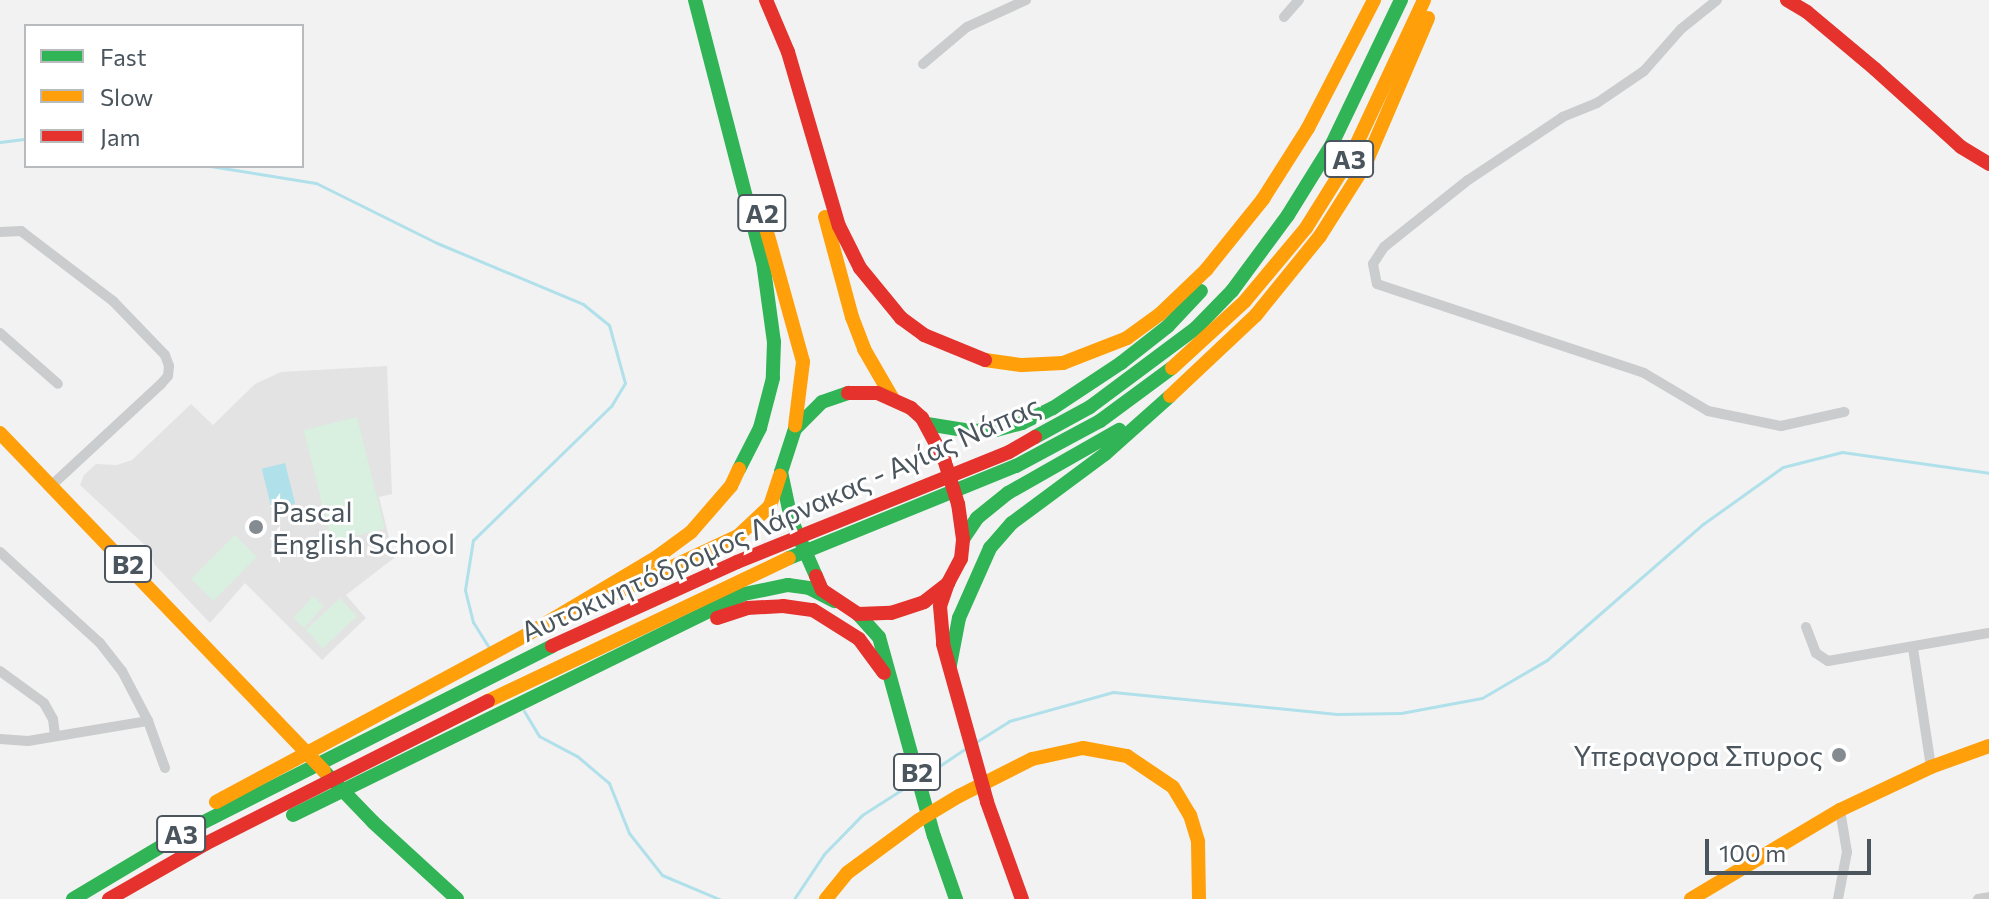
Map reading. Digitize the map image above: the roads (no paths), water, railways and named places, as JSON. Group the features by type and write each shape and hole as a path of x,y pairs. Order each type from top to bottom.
{"main road":[{"name":"A2","path":"696,0 717,57 795,327 803,362 802,391 795,429"},
{"path":"57,899 109,863 356,735 657,557 691,532 731,486 760,428 773,378 771,307 696,0"},
{"name":"A2","path":"764,0 852,317 864,349 893,399"},
{"path":"764,0 788,52 839,226 860,268 901,318 924,335 990,362 1022,365 1063,363 1127,338 1160,314 1206,270 1278,175 1308,128 1374,0"},
{"path":"927,424 970,431 1022,423 1053,408 1121,363 1168,326 1272,208 1318,133 1385,0"},
{"name":"Αυτοκινητόδρομος Λάρνακας - Αγίας Νάπας","path":"356,735 709,574 1009,452 1090,407 1142,371 1196,328 1232,291 1288,215 1332,144 1401,0"},
{"name":"Αυτοκινητόδρομος Λάρνακας - Αγίας Νάπας","path":"109,899 205,844 377,766 579,655 734,583 1016,466 1100,421 1154,384 1245,301 1306,228 1351,156 1424,0"},
{"path":"952,670 959,618 990,548 1012,523 1105,454 1256,315 1320,236 1365,165 1400,92 1435,0"},
{"path":"1787,0 1807,12 1875,69 1951,139 1989,164"},
{"path":"377,766 495,716 744,594 768,587 809,588 858,614 875,615 908,609 948,583 961,559 963,539 958,504 944,459 927,424 911,408 893,399 877,393 848,393 822,402 795,429 770,506 758,521 738,536 523,637"},
{"path":"963,539 977,518 1008,493 1162,402"},
{"name":"B2","path":"0,433 373,822 457,899"},
{"path":"781,472 791,519 806,561 822,590 835,601"},
{"name":"B2","path":"948,583 940,624 987,802 1022,899"},
{"path":"643,642 747,608 783,606 813,610 859,639 894,688"},
{"name":"B2","path":"858,614 879,637 934,836 956,899"},
{"path":"1691,899 1840,810 1931,767 1989,746"},
{"path":"826,899 847,873 919,820 959,796 1032,759 1083,748 1127,756 1148,767 1173,787 1190,815 1198,842 1199,899"},
{"name":"A3","path":"73,899 288,771"},
{"path":"129,899 310,799"}],"street":[{"path":"923,64 967,27 1026,0"},
{"path":"1284,17 1299,0"},
{"path":"1717,0 1681,29 1644,71 1597,103 1563,117 1468,180 1384,247 1373,264 1377,284 1644,373 1708,411 1781,426 1844,412"},
{"path":"0,232 21,231 113,301 165,355 169,366 168,376 161,384 52,485"},
{"path":"0,333 58,384"},
{"path":"0,552 100,643 122,671 148,721 165,768"},
{"path":"1806,627 1816,653 1828,661 1989,633"},
{"path":"1913,648 1931,767"},
{"path":"0,671 44,703 53,719 55,736"},
{"path":"0,739 28,741 148,721"},
{"path":"1840,810 1847,852 1842,898"},
{"path":"1978,899 1989,897"}],"water":[{"path":"285,463 295,504 272,510 262,469"}],"waterway":[{"path":"0,142 24,139"},
{"path":"222,168 316,183 437,243 583,304 609,325 625,383 611,406 473,540 465,590 473,622 489,648"},
{"path":"976,742 1009,721 1113,692 1337,714 1401,713 1482,698 1547,660 1703,524 1783,467 1842,452 1989,473"},
{"path":"524,711 539,736 577,756 609,783 629,833 662,875 719,899"},
{"path":"926,775 966,748"},
{"path":"794,899 824,854 862,815 912,783"}],"place":[{"name":"Pascal English School","path":"256,527"},
{"name":"Υπεραγορα Σπυρος","path":"1839,755"}]}
